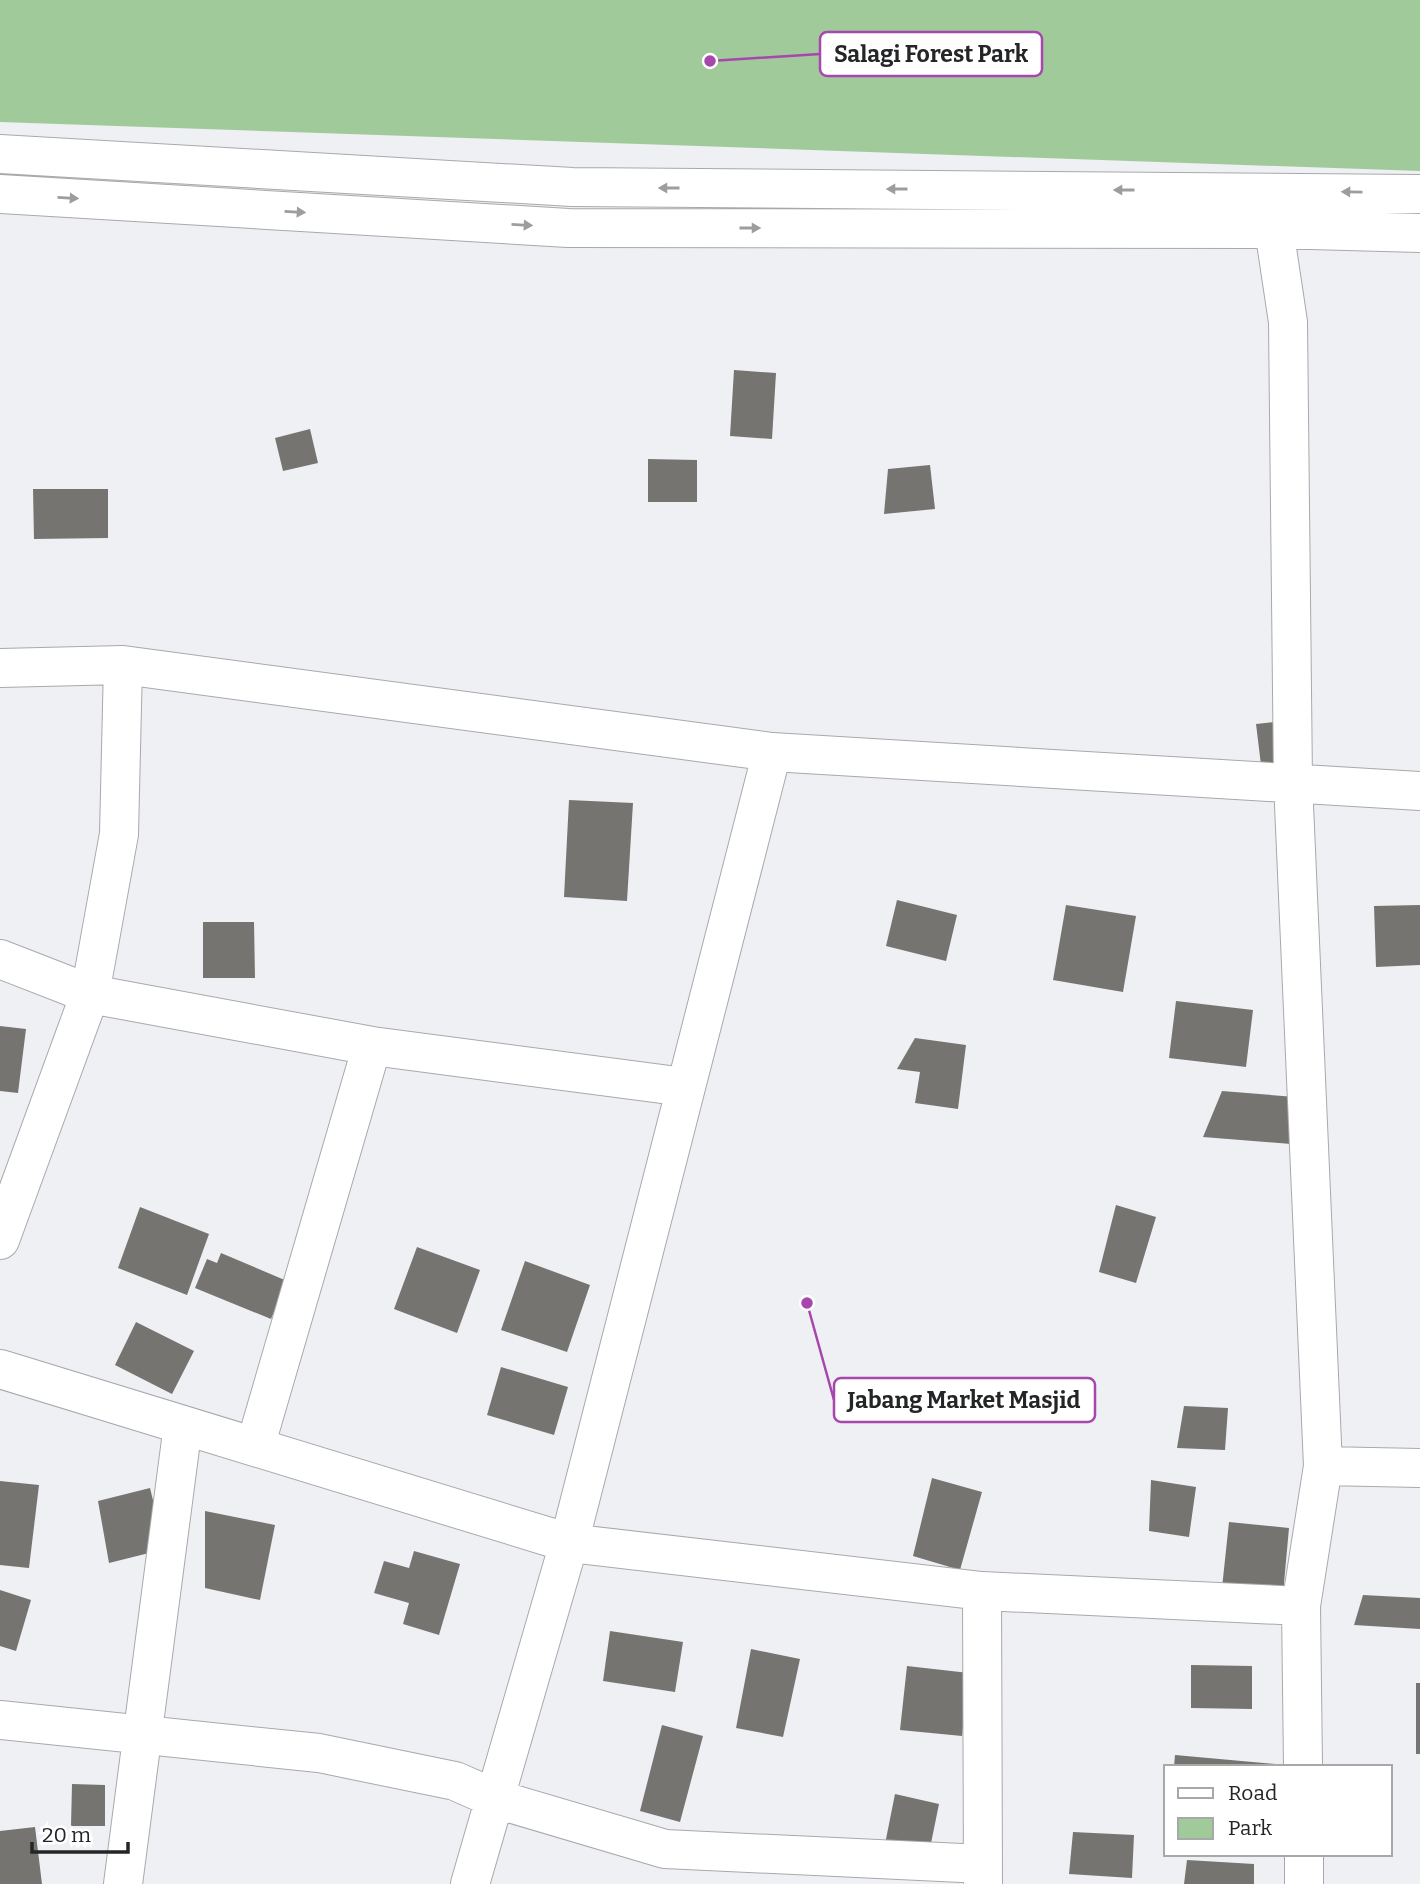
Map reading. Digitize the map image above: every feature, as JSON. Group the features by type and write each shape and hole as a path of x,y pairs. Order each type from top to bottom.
{"street":[{"path":"0,154 572,187 1420,194"},
{"path":"0,194 568,228 1274,229 1420,233"},
{"path":"1274,229 1287,322 1293,782 1323,1466 1301,1606 1303,1765"},
{"path":"0,668 123,665 772,752 1420,790"},
{"path":"0,1240 90,994 120,834 123,665"},
{"path":"470,1884 569,1543 772,752"},
{"path":"0,959 90,994 372,1046 685,1087"},
{"path":"255,1447 372,1046"},
{"path":"0,1369 569,1543 982,1591 1301,1606"},
{"path":"123,1884 183,1425"},
{"path":"1323,1466 1420,1468"},
{"path":"0,1720 319,1753 455,1781 496,1799 666,1849 983,1874 982,1591"},
{"path":"1304,1856 1304,1884"}],"green space":[{"path":"0,0 1420,0 1420,171 0,122"}],"building":[{"path":"734,370 776,373 772,439 730,436"},
{"path":"310,429 318,463 283,471 275,438"},
{"path":"648,459 697,460 697,502 648,502"},
{"path":"930,465 935,509 884,514 888,469"},
{"path":"33,489 108,489 108,538 34,539"},
{"path":"1285,721 1290,761 1261,765 1256,724"},
{"path":"569,800 633,803 627,901 564,897"},
{"path":"897,900 957,915 946,961 886,946"},
{"path":"1066,905 1136,916 1123,992 1053,980"},
{"path":"1420,905 1420,965 1376,967 1374,906"},
{"path":"203,922 254,922 255,978 203,978"},
{"path":"1176,1001 1253,1010 1246,1067 1169,1058"},
{"path":"0,1026 26,1029 18,1093 0,1091"},
{"path":"915,1038 966,1045 958,1109 915,1103 920,1072 897,1069"},
{"path":"1222,1091 1295,1097 1291,1144 1203,1137"},
{"path":"1116,1205 1156,1217 1136,1283 1099,1272"},
{"path":"140,1207 209,1234 187,1295 118,1268"},
{"path":"417,1247 480,1270 457,1333 394,1309"},
{"path":"221,1253 287,1281 271,1319 195,1288 207,1259 217,1263"},
{"path":"525,1261 590,1285 567,1352 501,1330"},
{"path":"136,1322 194,1351 172,1394 115,1365"},
{"path":"501,1367 568,1387 554,1435 487,1415"},
{"path":"1184,1406 1228,1408 1225,1450 1177,1448"},
{"path":"932,1478 982,1492 960,1570 913,1556"},
{"path":"1151,1480 1196,1487 1189,1537 1149,1531"},
{"path":"0,1481 39,1485 29,1568 0,1565"},
{"path":"150,1488 165,1549 109,1563 98,1501"},
{"path":"205,1511 275,1525 260,1600 205,1588"},
{"path":"1229,1522 1289,1528 1283,1594 1222,1588"},
{"path":"414,1551 460,1564 439,1635 403,1624 409,1603 374,1593 384,1561 409,1568"},
{"path":"0,1590 31,1600 16,1651 0,1646"},
{"path":"1363,1595 1420,1598 1420,1629 1354,1625"},
{"path":"610,1631 683,1642 675,1692 603,1681"},
{"path":"751,1649 800,1659 783,1737 736,1728"},
{"path":"1191,1665 1252,1666 1252,1709 1191,1708"},
{"path":"907,1666 969,1673 962,1736 900,1730"},
{"path":"1416,1683 1420,1683 1420,1754 1416,1754"},
{"path":"662,1725 703,1736 680,1822 640,1811"},
{"path":"1175,1755 1286,1765 1174,1765"},
{"path":"72,1784 105,1785 105,1826 71,1826"},
{"path":"895,1794 939,1804 928,1858 884,1849"},
{"path":"35,1827 42,1884 0,1884 0,1831"},
{"path":"1073,1832 1134,1835 1132,1878 1069,1874"},
{"path":"1187,1860 1254,1864 1254,1884 1184,1884"}],"place":[{"name":"Salagi Forest Park","path":"710,61"},
{"name":"Jabang Market Masjid","path":"807,1303"}]}
